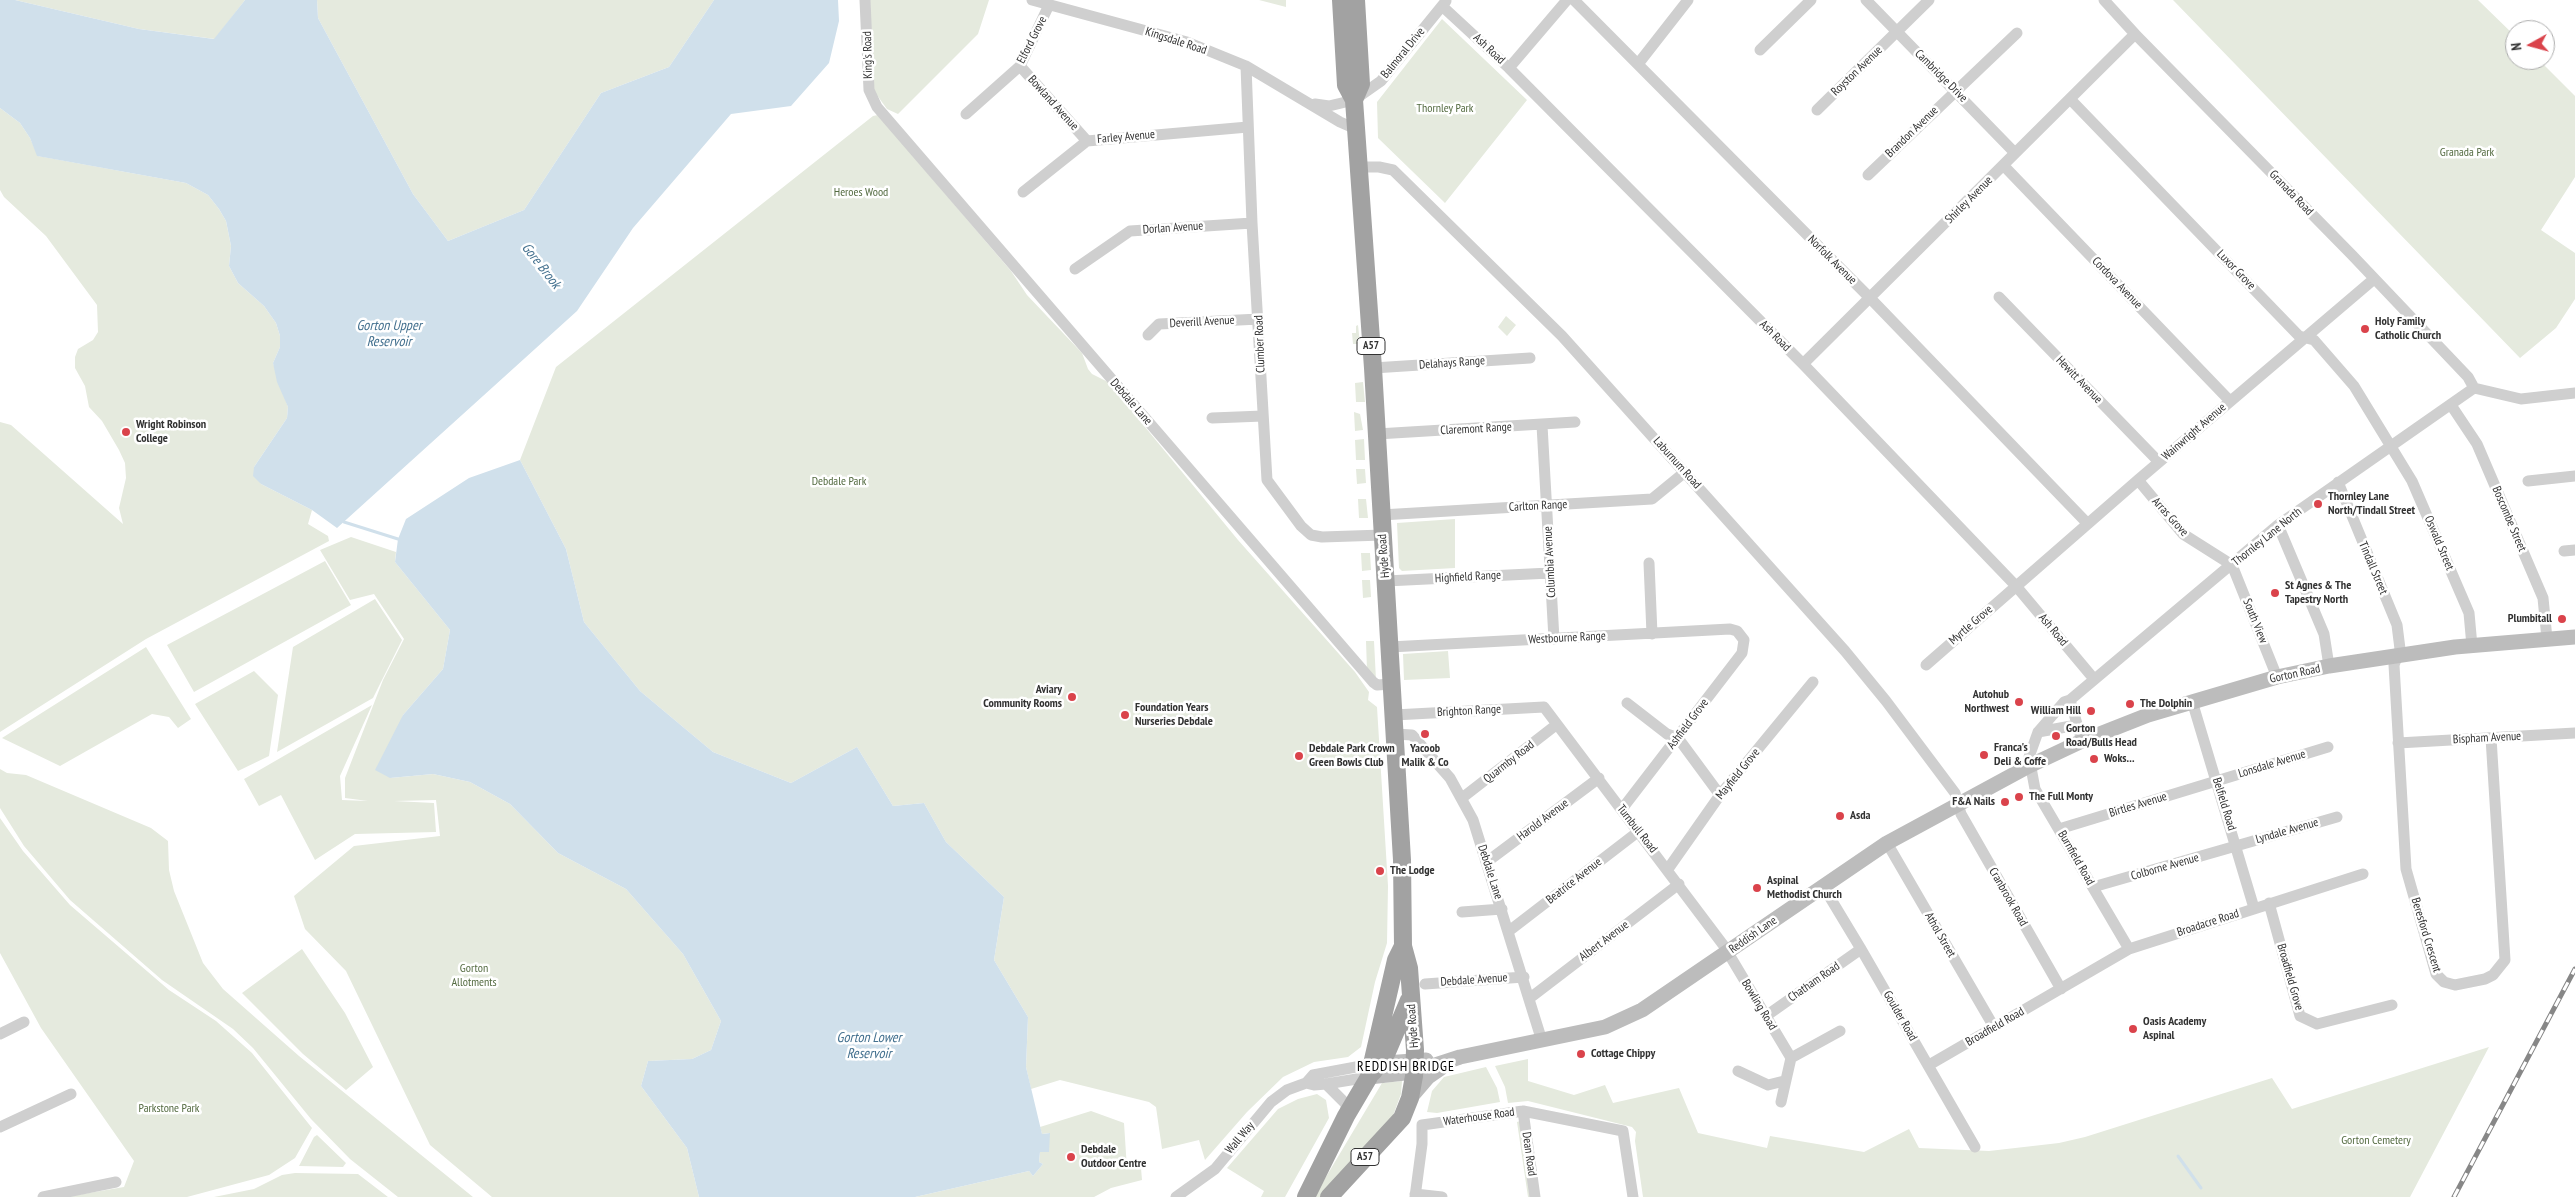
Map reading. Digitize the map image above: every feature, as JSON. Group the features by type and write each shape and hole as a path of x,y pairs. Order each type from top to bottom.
{"highway":[{"name":"A57","path":"1341,0 1346,85 1354,100 1358,167"},
{"name":"A57","path":"1354,100 1361,84 1356,0"},
{"name":"Hyde Road","path":"1329,1197 1402,1118 1418,1071 1408,956 1403,946 1402,860 1394,714 1373,368 1358,167"},
{"name":"Hyde Road","path":"1306,1197 1327,1157 1346,1107 1374,1068 1396,960 1403,946"},
{"name":"A57","path":"1374,1068 1411,997"}],"main road":[{"name":"Gorton Road","path":"2029,766 2082,740 2192,701 2277,677 2329,666 2472,646 2546,639 2575,641"},
{"name":"Reddish Lane","path":"1418,1071 1460,1057 1605,1027 1642,1010 1887,843 2029,766"},
{"path":"1418,1071 1460,1057"},
{"name":"Wall Way","path":"1374,1068 1418,1071"}],"street":[{"name":"King's Road","path":"865,0 868,90 877,107"},
{"name":"Kingsdale Road","path":"1032,0 1187,42 1246,66 1340,122 1356,128"},
{"path":"1509,68 1567,0"},
{"name":"Norfolk Avenue","path":"1574,0 1870,298 2087,523"},
{"path":"1638,64 1688,0"},
{"path":"1760,50 1811,0"},
{"name":"Cambridge Drive","path":"1866,0 2016,153"},
{"name":"Royston Avenue","path":"1817,110 1929,0"},
{"name":"Granada Road","path":"2104,0 2468,377 2474,388"},
{"name":"Balmoral Drive","path":"1354,100 1381,81 1444,3"},
{"name":"Ash Road","path":"1444,3 1803,364 2016,586 2094,679"},
{"name":"Elford Grove","path":"966,114 1020,66 1050,5"},
{"name":"Brandon Avenue","path":"1868,175 2017,33"},
{"name":"Shirley Avenue","path":"1803,364 2071,100 2135,34"},
{"name":"Bowland Avenue","path":"1020,66 1087,141"},
{"name":"Clumber Road","path":"1246,66 1252,223 1267,480 1301,526 1311,535 1322,537 1383,535"},
{"name":"Kingsdale Road","path":"1311,103 1329,106 1354,100"},
{"name":"Luxor Grove","path":"2071,100 2299,336 2314,340 2354,386 2391,445"},
{"name":"Debdale Lane","path":"877,107 1373,682 1377,684 1392,684"},
{"name":"Farley Avenue","path":"1023,192 1087,141 1248,128"},
{"name":"Laburnum Road","path":"1358,167 1379,166 1393,170 1562,336 1845,650 1955,793 1957,804"},
{"name":"Cordova Avenue","path":"2004,166 2230,401"},
{"name":"Dorlan Avenue","path":"1075,268 1130,231 1252,223"},
{"name":"Wainwright Avenue","path":"2016,586 2087,523 2374,279"},
{"name":"Hewitt Avenue","path":"1999,297 2159,462"},
{"name":"Deverill Avenue","path":"1148,335 1159,324 1259,319"},
{"name":"Delahays Range","path":"1373,368 1530,358"},
{"path":"2474,388 2521,398 2575,393"},
{"name":"Thornley Lane North","path":"2029,766 2029,757 2038,732 2064,702 2070,700 2278,525 2474,388"},
{"name":"Boscombe Street","path":"2451,405 2476,444 2544,598 2546,639"},
{"path":"1212,418 1263,416"},
{"name":"Claremont Range","path":"1377,434 1576,422"},
{"name":"Columbia Avenue","path":"1542,425 1554,639"},
{"name":"Oswald Street","path":"2391,445 2412,481 2469,613 2472,646"},
{"name":"Carlton Range","path":"1381,515 1652,499 1685,472"},
{"path":"2528,481 2575,476"},
{"name":"Arras Grove","path":"2138,480 2183,534 2232,565"},
{"name":"Tindall Street","path":"2338,482 2397,625 2399,656"},
{"path":"2278,525 2324,634 2329,666"},
{"path":"1649,563 1652,634"},
{"name":"South View","path":"2232,565 2277,677"},
{"name":"Highfield Range","path":"1386,581 1550,573"},
{"name":"Myrtle Grove","path":"1926,665 2016,586"},
{"name":"Westbourne Range","path":"1390,647 1730,629 1742,636"},
{"name":"Ashfield Grove","path":"1622,809 1742,652 1745,645 1742,636"},
{"name":"Beresford Crescent","path":"2399,656 2394,665 2406,869 2436,974 2444,982 2455,985 2485,979 2493,975 2505,960 2491,738"},
{"name":"Mayfield Grove","path":"1668,868 1720,796 1813,682"},
{"path":"2070,700 2082,740"},
{"name":"Belfield Road","path":"2192,701 2237,846 2254,908"},
{"path":"1627,702 1667,734 1678,738 1720,796"},
{"name":"Brighton Range","path":"1394,714 1544,707"},
{"name":"Turnbull Road","path":"1544,707 1668,868 1728,953"},
{"name":"Quarmby Road","path":"1462,798 1556,725"},
{"path":"2038,732 2077,725"},
{"name":"Bispham Avenue","path":"2398,743 2575,733"},
{"name":"Debdale Lane","path":"1395,734 1412,735 1450,778 1473,820 1488,861 1542,1041"},
{"name":"Lonsdale Avenue","path":"2216,781 2328,747"},
{"name":"Burnfield Road","path":"2029,766 2035,789 2129,949"},
{"name":"Harold Avenue","path":"1488,861 1598,778"},
{"name":"Birtles Avenue","path":"2059,829 2216,781"},
{"name":"Cranbrook Road","path":"1957,804 2061,989"},
{"name":"Lyndale Avenue","path":"2237,846 2337,817"},
{"name":"Beatrice Avenue","path":"1509,931 1639,831"},
{"name":"Athol Street","path":"1887,843 1994,1027"},
{"name":"Colborne Avenue","path":"2093,887 2237,846"},
{"name":"Broadacre Road","path":"2061,989 2129,949 2363,874"},
{"name":"Albert Avenue","path":"1530,998 1679,884"},
{"name":"Goulder Road","path":"1823,886 1929,1065 1975,1147"},
{"name":"Broadfield Grove","path":"2269,904 2300,1016 2317,1024 2392,1005"},
{"path":"1462,912 1502,909"},
{"name":"Chatham Road","path":"1766,1016 1861,949"},
{"name":"Bowling Road","path":"1728,953 1790,1058"},
{"name":"Debdale Avenue","path":"1425,984 1524,977"},
{"name":"Broadfield Road","path":"1929,1065 2061,989"},
{"path":"0,1034 24,1022"},
{"path":"1781,1102 1790,1058 1840,1030"},
{"name":"Wall Way","path":"1306,1082 1314,1085 1326,1084 1374,1068"},
{"name":"Wall Way","path":"1176,1197 1215,1169 1271,1102 1287,1090 1306,1082 1314,1075 1374,1068"},
{"path":"1738,1072 1768,1085 1784,1081"},
{"path":"1326,1084 1346,1107"},
{"path":"0,1127 71,1094"},
{"name":"Waterhouse Road","path":"1415,1196 1422,1125 1523,1111 1623,1131 1633,1197"},
{"name":"Dean Road","path":"1523,1111 1535,1197"},
{"path":"42,1197 116,1182"},
{"path":"1415,1196 1442,1197"}],"green space":[{"path":"15,0 245,0 215,39 139,29"},
{"path":"317,0 714,0 669,67 601,93 524,210 448,241 413,194 318,18"},
{"path":"870,0 989,0 978,34 898,114 887,109 874,91"},
{"path":"1259,0 1286,0 1286,7"},
{"name":"Granada Park","path":"2173,0 2478,0 2505,26 2505,70 2549,70 2575,96 2575,177 2541,230 2575,253 2575,299 2556,328 2520,358"},
{"name":"Thornley Park","path":"1442,19 1527,100 1445,203 1378,138 1377,102"},
{"name":"Wright Robinson College","path":"0,108 20,123 30,138 38,156 186,183 208,195 219,209 226,221 231,246 229,266 238,283 264,306 276,323 280,336 280,347 273,363 288,407 287,418 254,467 261,484 312,510 308,524 328,536 329,541 146,639 0,732 0,422 11,425 123,524 119,508 126,478 125,463 119,450 102,421 89,407 85,386 75,368 75,357 78,349 93,340 98,332 97,305 46,236 4,197 0,190"},
{"name":"Debdale Park","path":"878,115 1011,271 1027,295 1082,353 1092,374 1108,382 1238,540 1355,672 1369,692 1368,700 1377,707 1388,886 1387,943 1375,982 1361,1047 1348,1057 1314,1062 1283,1077 1247,1112 1205,1160 1199,1140 1162,1149 1156,1107 1149,1102 1060,1080 1031,1089 1026,1067 1028,1017 994,960 1004,897 946,842 924,803 893,806 857,747 791,783 713,752 640,691 584,622 566,549 520,460 556,367 873,116"},
{"path":"1506,316 1516,325 1507,336 1498,327"},
{"path":"1358,325 1360,344 1353,344 1352,333 1356,333 1356,326"},
{"path":"1363,382 1365,402 1356,402 1355,383"},
{"path":"1354,412 1360,414 1363,430 1355,431"},
{"path":"1364,439 1365,460 1356,460 1355,440"},
{"path":"1356,469 1365,469 1366,483 1357,484"},
{"path":"1358,499 1366,499 1368,518 1359,518"},
{"path":"1455,519 1455,568 1402,571 1399,568 1397,523"},
{"name":"Gorton Allotments","path":"351,537 396,552 395,562 450,630 443,669 403,715 390,778 433,774 470,782 510,804 558,853 626,889 683,954 721,1021 711,1050 692,1059 648,1061 641,1086 687,1148 699,1197 492,1197 430,1145 346,971 305,929 294,896 354,846 440,836 436,800 394,801 434,803 436,832 355,834 315,860 281,795 259,806 244,779 372,705 340,776 342,800 368,801 345,798 345,778 383,680 404,639 374,594 350,600 320,550"},
{"path":"1361,553 1370,553 1371,570 1362,571"},
{"path":"325,561 351,605 194,692 167,645"},
{"path":"1362,580 1370,580 1371,597 1363,598"},
{"path":"375,599 402,640 373,698 277,752 293,647"},
{"path":"1366,641 1374,641 1376,680 1367,670"},
{"path":"146,647 191,719 178,728 169,717 152,714 60,766 2,738"},
{"path":"1448,651 1450,678 1404,680 1403,654"},
{"path":"254,671 278,695 269,756 238,771 195,704"},
{"path":"0,769 7,773 26,775 151,828 168,841 169,870 174,891 203,963 223,989 299,1056 473,1197 398,1197 350,1159 311,1119 253,1048 233,1029 162,980 70,900 24,846 0,808"},
{"name":"Parkstone Park","path":"0,818 23,851 70,905 169,990 216,1021 252,1053 312,1128 295,1158 269,1175 187,1197 65,1197 124,1187 134,1161 41,1028 0,953"},
{"path":"302,949 345,1013 373,1067 346,1090 303,1054 242,993"},
{"name":"Gorton Cemetery","path":"2489,1047 2410,1197 1643,1197 1635,1141 1636,1132 1632,1127 1528,1101 1508,1103 1505,1087 1495,1066 1528,1059 1528,1081 1574,1095 1605,1085 1613,1103 1679,1088 1698,1133 1767,1148 1770,1136 1864,1152 1909,1129 1919,1148 1989,1151 2059,1143 2085,1137 2272,1078 2292,1109"},
{"path":"1486,1067 1497,1088 1500,1102 1437,1113 1427,1112 1432,1091 1444,1077"},
{"path":"1402,1081 1401,1094 1391,1121 1321,1197 1314,1197 1382,1083"},
{"path":"1317,1094 1326,1100 1329,1118 1285,1197 1261,1197 1264,1191 1227,1168 1278,1109 1298,1099"},
{"name":"Debdale Outdoor Centre","path":"1091,1111 1124,1123 1127,1169 1141,1168 1142,1180 1111,1188 1094,1197 915,1197 1029,1171 1033,1176 1043,1164 1039,1162 1040,1152 1048,1152 1049,1133 1042,1134 1040,1127"},
{"path":"1520,1121 1531,1197 1528,1197 1517,1122"},
{"path":"317,1135 346,1163 343,1167 299,1166 314,1137"},
{"path":"295,1173 358,1174 388,1197 214,1197 254,1189 282,1175"}],"water":[{"name":"Gorton Upper Reservoir","path":"0,0 15,0 139,29 214,39 245,0 317,0 318,18 413,194 448,241 524,210 601,93 669,67 714,0 838,0 839,21 829,63 791,106 731,114 633,228 577,311 337,528 312,510 261,484 253,476 254,467 287,418 288,407 277,382 273,363 280,347 280,336 276,323 264,306 238,283 229,266 231,246 226,221 219,209 208,195 186,183 37,156 30,138 20,123 0,108"},
{"name":"Gorton Lower Reservoir","path":"520,460 566,549 584,622 640,691 713,752 791,783 857,747 893,806 924,803 946,842 1004,897 994,960 1028,1017 1026,1067 1042,1134 1050,1133 1049,1152 1040,1152 1039,1162 1043,1164 1033,1176 1029,1171 915,1197 699,1197 687,1148 641,1086 648,1061 692,1059 711,1050 721,1021 683,954 626,889 558,853 510,804 470,782 433,774 390,778 375,770 403,715 443,669 450,630 395,562 398,539 406,519 469,478"}],"waterway":[{"path":"344,522 398,539"},
{"path":"2178,1156 2201,1188"}],"railway":[{"path":"2454,1197 2575,969"}],"place":[{"name":"Holy Family Catholic Church","path":"2365,329"},
{"name":"Wright Robinson College","path":"126,432"},
{"name":"Thornley Lane North/Tindall Street","path":"2318,504"},
{"name":"St Agnes & The Tapestry North","path":"2275,593"},
{"name":"Plumbitall","path":"2562,619"},
{"name":"Aviary Community Rooms","path":"1072,697"},
{"name":"Autohub Northwest","path":"2019,702"},
{"name":"The Dolphin","path":"2130,704"},
{"name":"William Hill","path":"2091,711"},
{"name":"Foundation Years Nurseries Debdale","path":"1125,715"},
{"name":"Yacoob Malik & Co","path":"1425,734"},
{"name":"Gorton Road/Bulls Head","path":"2056,736"},
{"name":"Franca's Deli & Coffe","path":"1984,755"},
{"name":"Debdale Park Crown Green Bowls Club","path":"1299,756"},
{"name":"Woks...","path":"2094,759"},
{"name":"The Full Monty","path":"2019,797"},
{"name":"F&A Nails","path":"2005,802"},
{"name":"Asda","path":"1840,816"},
{"name":"The Lodge","path":"1380,871"},
{"name":"Aspinal Methodist Church","path":"1757,888"},
{"name":"Oasis Academy Aspinal","path":"2133,1029"},
{"name":"Cottage Chippy","path":"1581,1054"},
{"name":"Debdale Outdoor Centre","path":"1071,1157"}],"district":[{"name":"REDDISH BRIDGE","path":"1406,1067"}],"park label":[{"name":"Heroes Wood","path":"861,193"}],"water label":[{"name":"Gore Brook","path":"541,266"}]}
